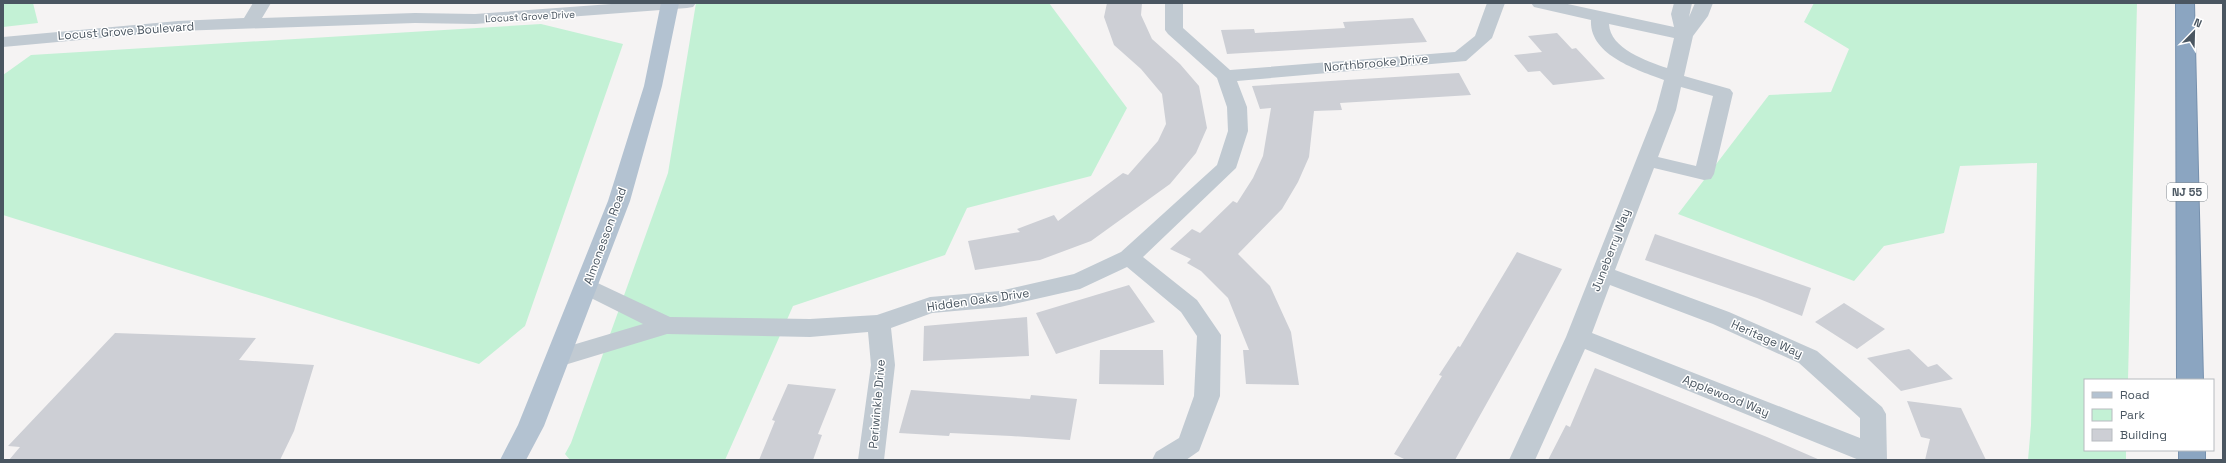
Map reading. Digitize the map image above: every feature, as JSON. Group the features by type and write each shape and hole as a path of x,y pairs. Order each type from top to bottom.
{"highway":[{"name":"NJ 55","path":"2185,3 2190,379"}],"main road":[{"name":"Almonesson Road","path":"513,460 531,426 619,201 653,86 675,4"}],"street":[{"path":"250,23 262,3"},
{"name":"Locust Grove Drive","path":"415,18 549,3"},
{"name":"Hidden Oaks Drive","path":"558,358 667,325 810,328 879,323 930,305 1000,299 1080,281 1129,257 1226,168 1238,131 1237,107 1226,76 1174,30 1174,3"},
{"name":"Northbrooke Drive","path":"1226,76 1460,57 1483,38 1496,3"},
{"path":"1540,3 1684,35"},
{"name":"Juneberry Way","path":"1522,460 1578,337 1666,110 1684,35 1680,14 1683,3"},
{"name":"Juneberry Way","path":"1684,35 1699,16 1704,3"},
{"name":"Locust Grove Drive","path":"250,23 415,18 475,19 518,17 675,4"},
{"path":"1600,16 1600,30 1605,40 1629,58 1674,78 1723,93 1704,174 1646,160"},
{"name":"Locust Grove Boulevard","path":"3,42 130,29 250,23"},
{"path":"1129,257 1189,306 1209,335 1207,396 1190,444 1165,460"},
{"name":"Heritage Way","path":"1602,274 1721,318 1808,357 1873,414 1875,458"},
{"name":"Hidden Oaks Drive","path":"587,286 667,325"},
{"name":"Periwinkle Drive","path":"871,460 883,365 879,323"},
{"name":"Applewood Way","path":"1578,337 1875,458"}],"green space":[{"path":"3,3 33,3 38,23 3,27"},
{"path":"696,3 1049,3 1127,108 1091,176 967,208 945,255 793,306 725,460 570,460 565,454 571,443 668,173"},
{"path":"1814,3 2137,3 2128,379 2084,379 2084,451 2126,451 2126,460 2028,460 2031,425 2037,163 1960,166 1944,233 1884,246 1854,281 1678,214 1769,95 1831,92 1849,49 1804,22"},
{"path":"541,24 623,44 525,326 479,364 3,215 3,75 31,55"}],"building":[{"path":"1107,3 1142,3 1141,15 1152,39 1180,64 1199,86 1207,128 1196,153 1170,184 1091,241 1040,260 975,270 968,241 1020,232 1017,229 1054,215 1058,221 1123,173 1128,175 1158,141 1166,124 1162,94 1141,69 1114,45 1104,17"},
{"path":"1413,18 1427,42 1227,54 1221,30 1254,29 1255,33 1345,28 1343,22"},
{"path":"1557,33 1572,49 1576,48 1605,79 1553,85 1540,71 1528,72 1514,55 1542,52 1528,36"},
{"path":"1459,73 1471,95 1340,103 1342,110 1314,111 1309,157 1298,182 1282,209 1238,254 1270,286 1291,332 1299,385 1246,384 1243,350 1249,350 1228,298 1201,271 1187,263 1191,259 1170,249 1192,229 1200,233 1233,201 1237,203 1253,178 1263,156 1271,108 1260,109 1252,86"},
{"path":"1655,234 1811,288 1802,316 1757,298 1645,260"},
{"path":"1517,252 1562,269 1455,460 1406,460 1394,454 1442,376 1439,375 1458,346 1460,347"},
{"path":"1129,285 1155,322 1056,354 1036,313"},
{"path":"1844,303 1885,329 1857,349 1815,322"},
{"path":"1027,317 1029,356 923,361 924,326"},
{"path":"115,333 256,338 239,360 314,365 294,431 280,460 9,460 20,447 8,446"},
{"path":"1909,349 1928,367 1937,364 1953,379 1901,391 1867,358"},
{"path":"1100,350 1163,350 1164,385 1099,384"},
{"path":"1595,368 1767,437 1820,460 1548,460 1566,425 1570,427"},
{"path":"788,384 836,389 818,434 822,435 813,460 759,460 775,421 772,420"},
{"path":"911,390 1030,399 1031,395 1077,399 1070,440 950,433 949,436 899,433"},
{"path":"1907,401 1961,408 1986,460 1925,460 1930,439 1921,437"}]}
